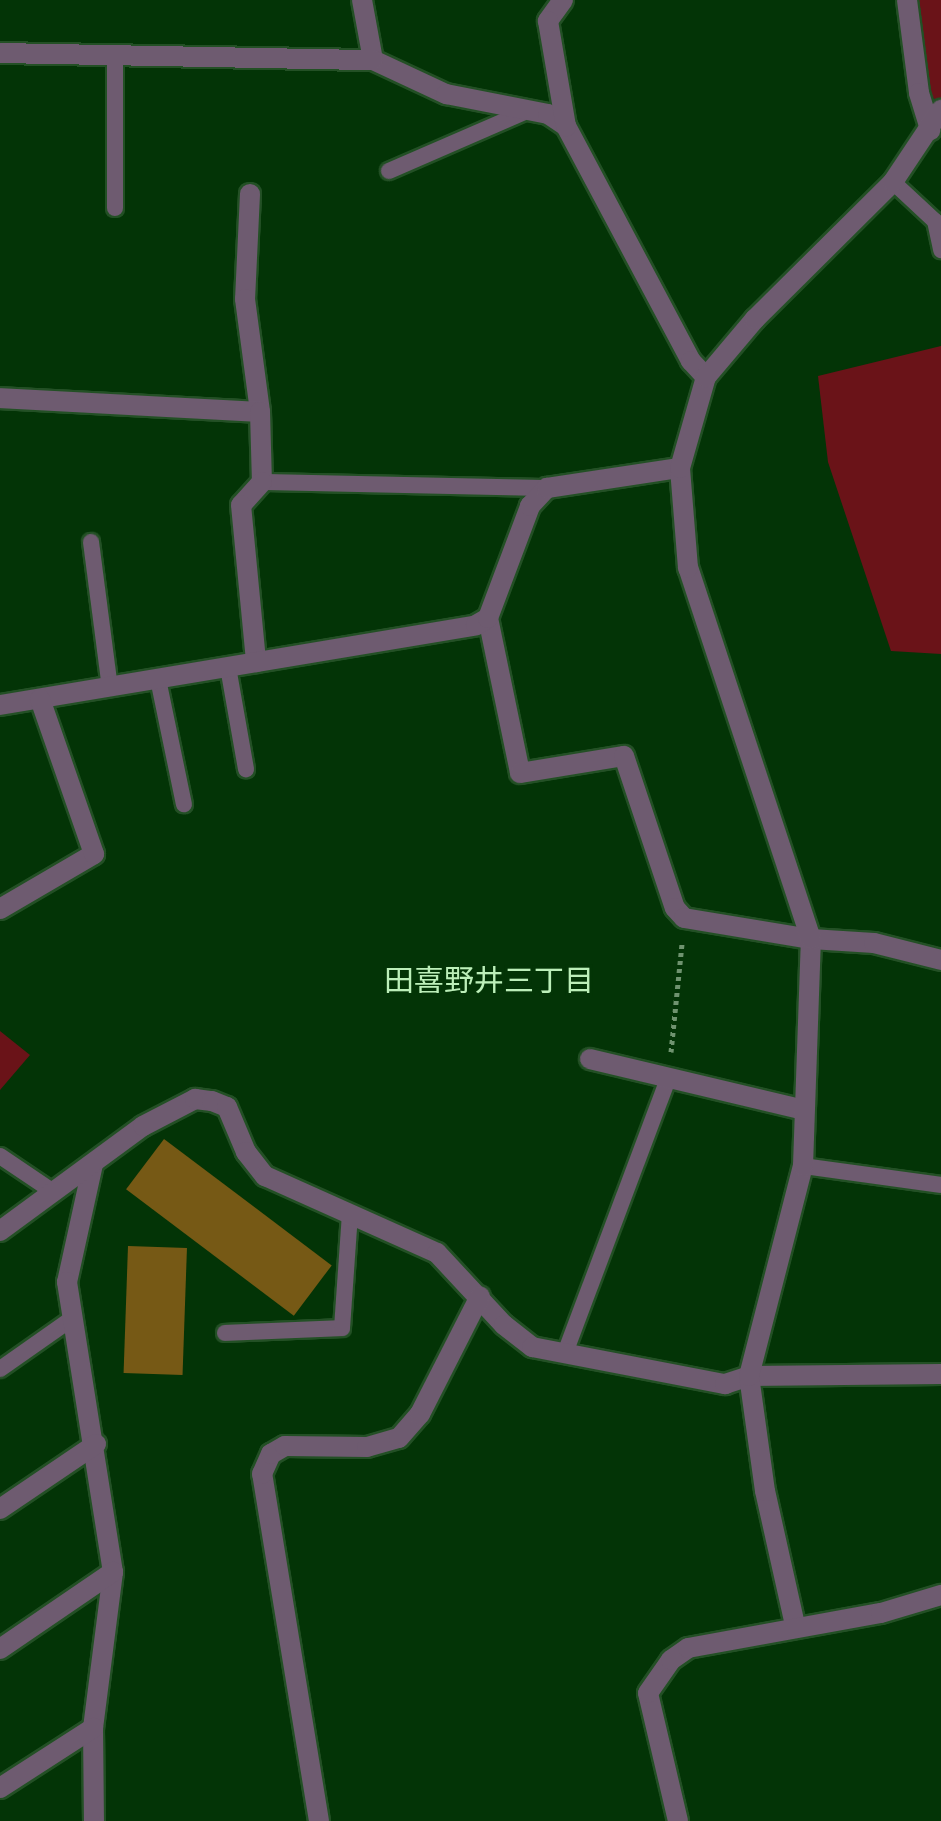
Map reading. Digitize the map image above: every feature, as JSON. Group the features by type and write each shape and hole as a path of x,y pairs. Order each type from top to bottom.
{"street":[{"path":"362,0 373,60"},
{"path":"563,0 548,21 566,126 691,361 706,377"},
{"path":"907,0 919,93 930,130"},
{"path":"0,53 373,60 446,94 548,114 566,126"},
{"path":"795,1625 765,1491 749,1376 803,1166 811,939 688,568 680,468 688,424 706,377 755,319 893,182 941,110"},
{"path":"250,194 245,299 260,412 262,482 241,505 256,662"},
{"path":"0,398 260,412"},
{"path":"680,468 547,488 530,506 488,618 520,773 624,756 675,908 684,918 811,939 874,943 941,960"},
{"path":"0,705 464,629 488,618"},
{"path":"0,909 94,854 40,699"},
{"path":"590,1059 804,1110"},
{"path":"0,1231 178,1106 195,1099 212,1101 227,1107 246,1152 265,1176 437,1253 518,1339 565,1353 725,1384 749,1376 941,1374"},
{"path":"93,1164 67,1282 70,1320 96,1444 113,1572 93,1728 94,1821"},
{"path":"319,1821 262,1474 271,1454 285,1446 367,1447 399,1438 420,1414 480,1296"},
{"path":"0,1509 96,1444"},
{"path":"0,1649 113,1572"},
{"path":"678,1821 648,1693 656,1675 688,1648 795,1625 881,1613 941,1595"},
{"path":"0,1788 93,1728"}],"lane":[{"path":"115,55 115,208"},
{"path":"389,171 527,111"},
{"path":"893,182 935,221 941,250"},
{"path":"262,482 547,488"},
{"path":"91,542 110,688"},
{"path":"228,667 246,769"},
{"path":"158,679 184,804"},
{"path":"565,1353 669,1077"},
{"path":"0,1156 55,1193"},
{"path":"803,1166 941,1185"},
{"path":"225,1333 342,1328 350,1215"},
{"path":"0,1369 70,1320"}],"path":[{"path":"669,1077 684,918"}],"shaded area":[{"path":"915,0 941,0 941,106 925,89"},
{"path":"941,346 941,654 891,651 828,462 818,376"},
{"path":"0,1031 30,1055 0,1090"}],"building":[{"path":"164,1139 332,1265 294,1316 126,1189"},
{"path":"128,1246 187,1248 183,1375 124,1373"}],"district":[{"name":"田喜野井三丁目","path":"489,981"}]}
